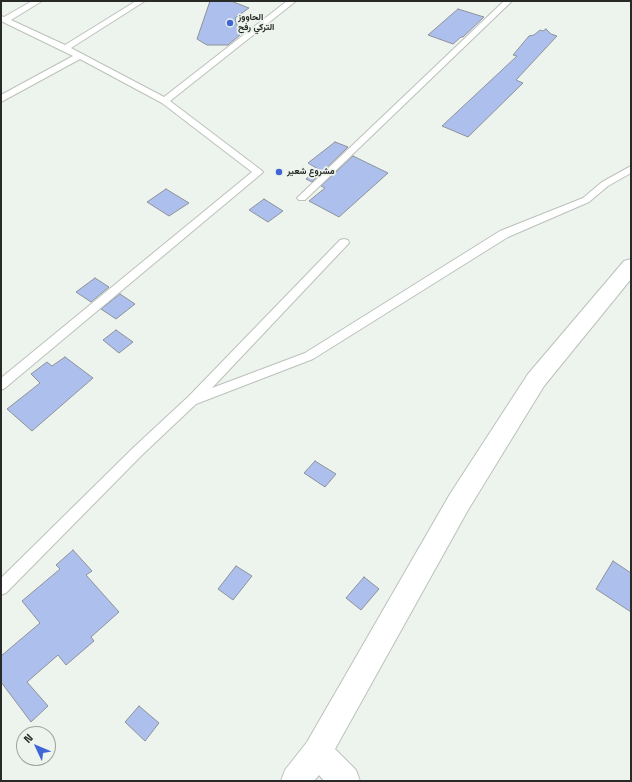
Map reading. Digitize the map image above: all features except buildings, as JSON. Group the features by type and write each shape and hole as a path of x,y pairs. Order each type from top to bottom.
{"street":[{"path":"296,781 317,752 459,502 536,380 631,266"},
{"path":"317,752 346,781"}],"lane":[{"path":"2,19 38,1"},
{"path":"64,48 141,1"},
{"path":"165,102 292,1"},
{"path":"302,198 508,1"},
{"path":"1,385 258,172 165,102 64,48 2,19"},
{"path":"1,99 79,56"},
{"path":"192,400 309,356 504,234 586,200 605,184 631,169"},
{"path":"1,588 192,400 344,243"}],"place":[{"name":"الحاووز التركي رفح","path":"230,23"},
{"name":"مشروع شعير","path":"279,172"}]}
